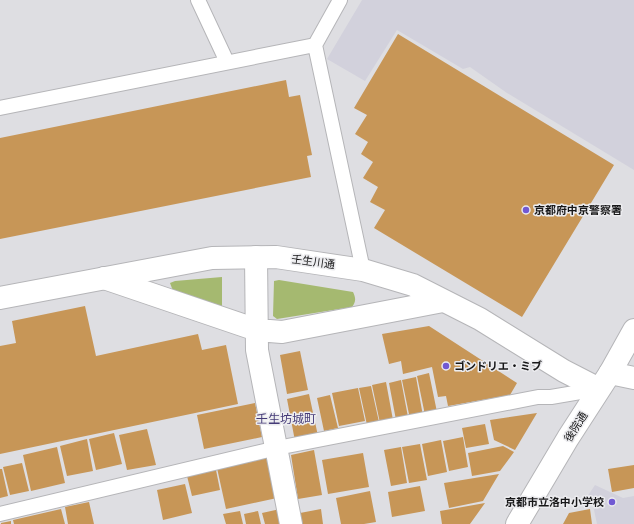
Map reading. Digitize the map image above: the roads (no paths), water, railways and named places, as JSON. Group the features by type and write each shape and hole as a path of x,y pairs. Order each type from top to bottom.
{"street":[{"path":"256,257 258,350 291,524"},
{"name":"壬生川通","path":"0,298 212,258 276,257 363,270 413,285 480,319 564,371 604,381 634,378"},
{"path":"104,278 257,330 282,332 443,301"},
{"name":"後院通","path":"517,524 634,330"}],"lane":[{"path":"198,0 227,62"},
{"path":"340,0 315,45 363,270"},
{"path":"0,108 315,45"},
{"path":"0,514 277,448 538,397 551,397 604,381"}],"place":[{"name":"京都府中京警察署","path":"526,210"},
{"name":"ゴンドリエ・ミブ","path":"446,366"},
{"name":"京都市立洛中小学校","path":"612,502"}],"district":[{"name":"壬生坊城町","path":"286,419"}]}
